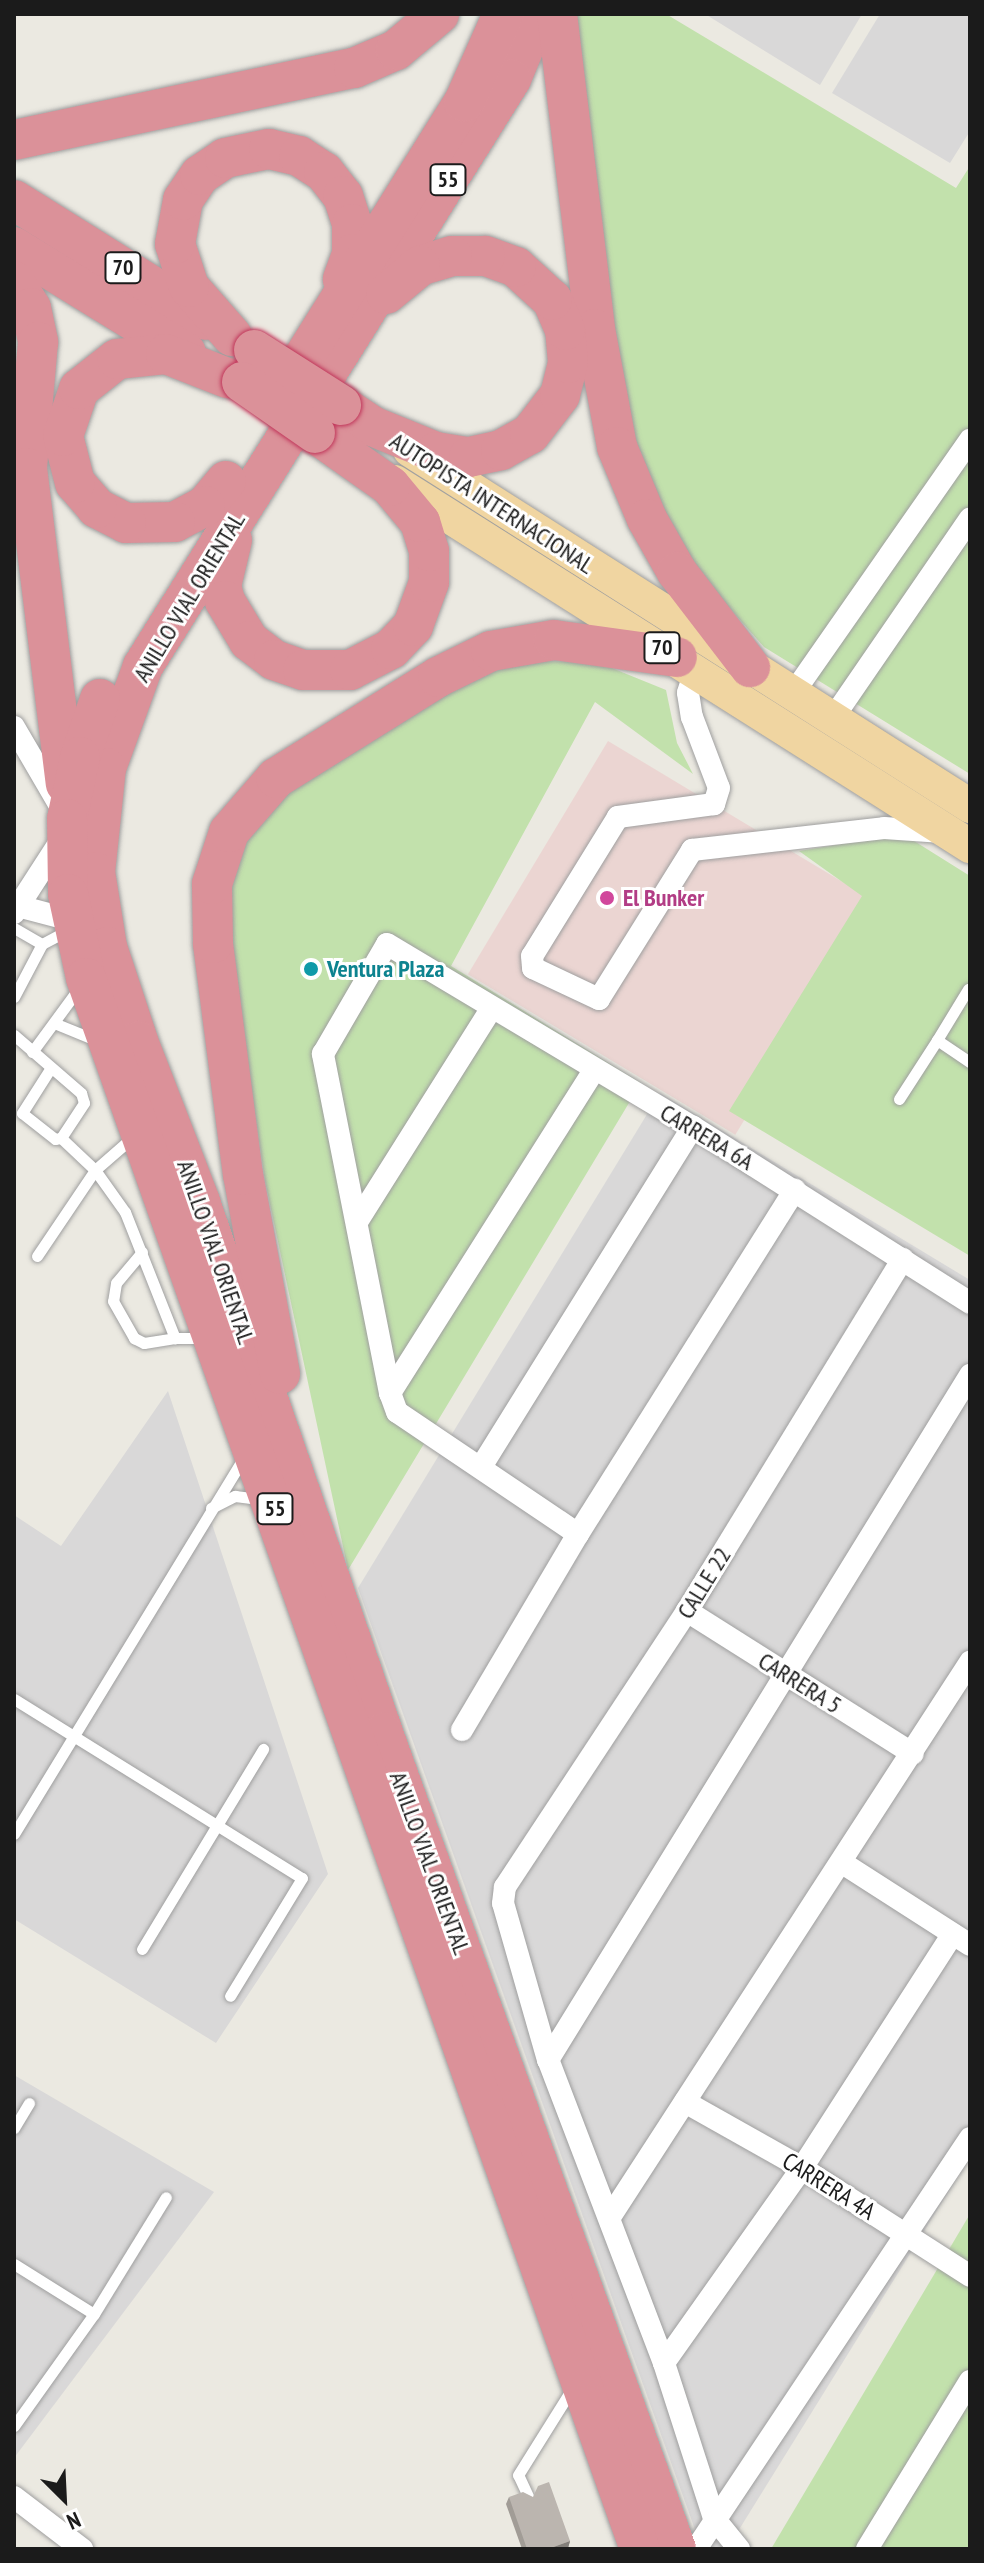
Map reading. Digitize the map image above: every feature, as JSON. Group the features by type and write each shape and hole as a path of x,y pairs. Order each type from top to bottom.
{"highway":[{"path":"14,140 354,68 396,50 439,14"},
{"name":"ANILLO VIAL ORIENTAL","path":"336,332 464,102 503,14"},
{"name":"ANILLO VIAL ORIENTAL","path":"538,14 511,79 336,332 233,497 108,681 86,737 68,818 62,930 86,978 253,1444 282,1488 676,2549"},
{"path":"557,14 593,316 617,447 647,519 677,572 726,641 750,667"},
{"path":"239,362 181,273 175,229 183,200 200,175 225,158 254,149 284,151 312,163 335,183 349,209 352,254 336,332"},
{"name":"AUTOPISTA INTERNACIONAL","path":"14,200 239,362 345,430"},
{"name":"AUTOPISTA INTERNACIONAL","path":"14,247 239,362"},
{"path":"336,332 406,274 436,259 468,254 501,260 530,276 552,300 565,330 568,363 560,395 542,422 516,443 485,455 452,456 345,430"},
{"path":"16,287 34,318 38,342 27,468 68,818"},
{"path":"239,362 166,354 117,359 79,389 63,436 75,483 97,508 126,523 175,522 205,506 233,497 221,586 231,616 249,641 274,660 303,670 350,670 379,658 403,638 420,612 429,582 429,551 420,522 402,496 345,430"},
{"name":"ANILLO VIAL ORIENTAL","path":"233,497 143,666 106,768 95,872 102,924 121,992 282,1488 640,2549"},
{"path":"282,1488 293,1431 243,1175 213,943 210,901 220,851 239,816 276,778 438,677 491,651 554,640 686,663"}],"main road":[{"name":"AUTOPISTA INTERNACIONAL","path":"345,430 750,667 970,806"},
{"name":"AUTOPISTA INTERNACIONAL","path":"345,430 686,663 959,839"}],"street":[{"path":"792,695 970,440"},
{"path":"833,718 970,519"},
{"path":"686,663 692,717 719,788 714,804 618,817 532,956 533,968 592,1001 602,997 692,850 884,828 959,839"},
{"path":"14,727 68,818 15,916 62,930"},
{"name":"CARRERA 6A","path":"357,1222 323,1054 387,944 693,1127 970,1303"},
{"path":"492,1008 357,1222 390,1393 397,1412 578,1534"},
{"path":"390,1393 594,1070"},
{"path":"481,1467 693,1127"},
{"path":"462,1730 578,1534 795,1190"},
{"name":"CALLE 22","path":"548,2060 503,1903 505,1887 687,1611 903,1259"},
{"path":"739,2549 714,2518 664,2363 548,2060 970,1375"},
{"name":"CARRERA 5","path":"687,1611 913,1754"},
{"path":"610,2217 844,1864 970,1662"},
{"path":"664,2363 961,1940 844,1864"},
{"name":"CARRERA 4A","path":"685,2102 802,2168 970,2276"},
{"path":"696,2549 714,2518 909,2236 970,2138"},
{"path":"867,2549 970,2381"},
{"path":"14,2497 82,2549"}],"lane":[{"path":"14,997 62,930 15,916"},
{"path":"32,1052 86,978"},
{"path":"899,1099 968,989"},
{"path":"54,1023 109,1045"},
{"path":"14,1035 81,1093 84,1103 61,1138 55,1139 22,1113 50,1069"},
{"path":"937,1040 970,1062"},
{"path":"37,1256 95,1170 141,1131"},
{"path":"61,1138 113,1190 142,1252 175,1338"},
{"path":"142,1252 116,1283 113,1301 134,1338 144,1343 215,1337"},
{"path":"14,1834 253,1444"},
{"path":"211,1508 235,1496 282,1488"},
{"path":"14,1699 302,1878 230,1996"},
{"path":"142,1949 263,1749"},
{"path":"14,2128 29,2103"},
{"path":"14,2426 94,2314 166,2197"},
{"path":"14,2264 94,2314"},
{"path":"528,2496 518,2475 581,2374"}],"shaded area":[{"path":"705,14 862,14 820,85"},
{"path":"880,14 970,14 970,131 950,163 832,93"},
{"path":"608,741 875,902 735,1135 468,974"},
{"path":"660,1093 970,1280 970,2157 727,2549 702,2549 358,1588"},
{"path":"168,1391 328,1874 216,2043 14,1919 14,1515 61,1546"},
{"path":"14,2075 214,2192 14,2458"}],"green space":[{"path":"577,14 666,14 956,188 970,166 970,774 764,647 672,543 636,468 607,305"},
{"path":"541,661 597,662 666,690 677,743 693,774 595,702 451,966 641,1083 348,1570 265,1181 220,875 259,806 470,676"},
{"path":"903,834 970,876 970,1256 729,1111 862,896 799,851"},
{"path":"970,2214 970,2549 771,2549"}],"building":[{"path":"549,2482 570,2541 548,2549 527,2549 509,2497 523,2492 533,2497 538,2486"}],"place":[{"name":"El Bunker","path":"607,898"},
{"name":"Ventura Plaza","path":"311,969"}]}
